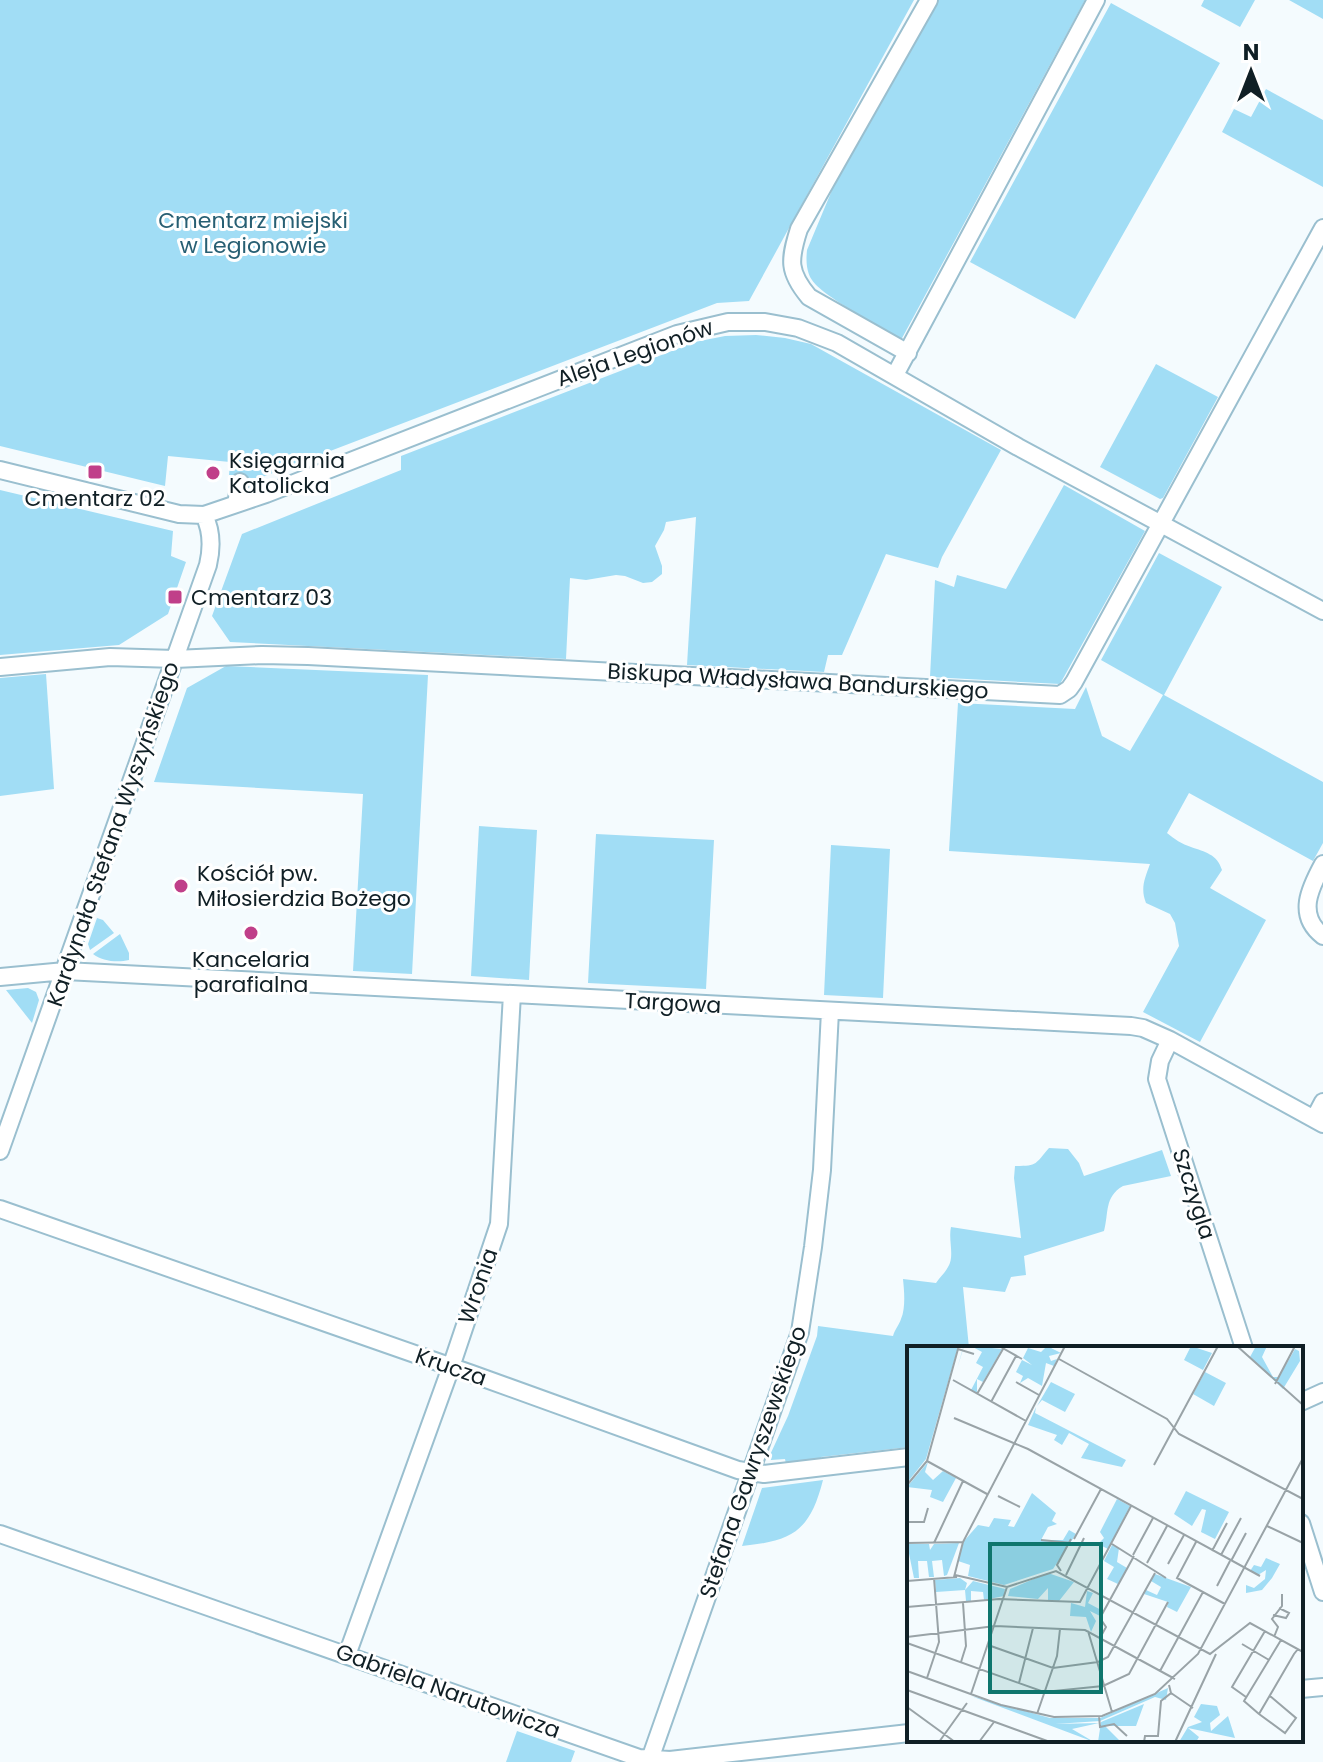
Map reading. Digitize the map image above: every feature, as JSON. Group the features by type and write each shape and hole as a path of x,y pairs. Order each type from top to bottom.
{"street":[{"path":"908,353 809,297 798,285 791,267 799,229 929,0"},
{"path":"895,375 1096,0"},
{"name":"Biskupa Władysława Bandurskiego","path":"0,667 110,657 308,656 1060,695 1074,682 1323,228"},
{"name":"Aleja Legionów","path":"0,470 179,514 204,515 655,342 713,324 765,322 798,328 837,343 1018,447 1323,611"},
{"path":"236,504 240,482"},
{"name":"Kardynała Stefana Wyszyńskiego","path":"0,1151 209,560 210,534 204,515"},
{"path":"1323,864 1311,885 1308,907 1312,925 1323,936"},
{"name":"Targowa","path":"0,977 65,971 1131,1026 1170,1040 1319,1121"},
{"name":"Wronia","path":"347,1655 499,1224 512,994"},
{"name":"Stefana Gawryszewskiego","path":"649,1761 803,1320 822,1170 830,1011"},
{"name":"Szczygla","path":"1170,1040 1160,1061 1157,1079 1243,1346"},
{"path":"1319,1121 1323,1102"},
{"name":"Krucza","path":"0,1209 738,1470 750,1473 782,1472 907,1457"},
{"path":"1303,1401 1323,1392"},
{"path":"1303,1529 1323,1592"},
{"name":"Gabriela Narutowicza","path":"0,1534 649,1761 907,1733"},
{"path":"1303,1689 1323,1687"}],"green space":[{"name":"Cmentarz miejski w Legionowie","path":"0,0 914,0 749,301 717,303 257,479 229,475 230,462 168,456 165,486 0,446"},
{"path":"936,0 1085,0 901,340 839,303 818,286 809,273 807,250 840,171"},
{"path":"1204,0 1255,0 1240,27 1201,6"},
{"path":"1289,0 1323,0 1323,19"},
{"path":"1111,3 1220,63 1075,319 970,262"},
{"path":"1266,89 1323,120 1323,187 1222,132 1234,109 1251,117"},
{"path":"756,335 811,344 1001,450 938,568 886,554 842,655 828,655 824,672 687,665 696,517 666,522 655,546 662,574 652,582 643,583 616,575 586,580 570,578 566,659 230,642 212,616 242,534 401,470 401,456 695,342 725,336"},
{"path":"1156,364 1218,397 1160,499 1100,467"},
{"path":"1064,485 1145,531 1060,684 930,677 935,580 954,587 957,575 1006,589"},
{"path":"0,490 173,531 171,556 186,562 168,614 119,645 0,655"},
{"path":"1159,553 1222,587 1164,695 1323,782 1323,843 1313,861 1189,793 1167,833 1217,860 1222,870 1210,888 1266,920 1200,1042 1143,1012 1179,946 1170,914 1146,903 1144,898 1143,888 1150,864 949,851 958,703 1075,709 1086,687 1102,736 1130,751 1163,695 1101,660"},
{"path":"226,666 428,675 412,974 353,971 363,794 154,782 187,688"},
{"path":"46,674 54,789 0,796 0,678"},
{"path":"479,826 537,830 529,980 471,976"},
{"path":"596,834 714,840 706,989 588,983"},
{"path":"831,845 890,849 883,998 824,995"},
{"path":"97,918 103,920 114,933 90,950 88,944"},
{"path":"120,934 129,960 110,961 93,954"},
{"path":"28,988 36,992 39,1000 32,1023 6,990"},
{"path":"1049,1148 1068,1149 1084,1176 1162,1150 1171,1176 1117,1190 1108,1206 1104,1231 1024,1256 1026,1275 1011,1277 1005,1292 963,1287 969,1346 907,1346 907,1447 786,1464 785,1459 771,1460 769,1457 788,1416 818,1326 893,1336 904,1309 903,1279 936,1283 950,1263 951,1227 1021,1238 1015,1166 1035,1163"},
{"path":"823,1480 812,1511 797,1530 774,1541 742,1546 762,1488"},
{"path":"517,1731 575,1751 571,1762 506,1762"}],"place":[{"name":"Cmentarz 02","path":"95,472"},
{"name":"Księgarnia Katolicka","path":"213,473"},
{"name":"Cmentarz 03","path":"175,597"},
{"name":"Kościół pw. Miłosierdzia Bożego","path":"181,886"},
{"name":"Kancelaria parafialna","path":"251,933"}]}
